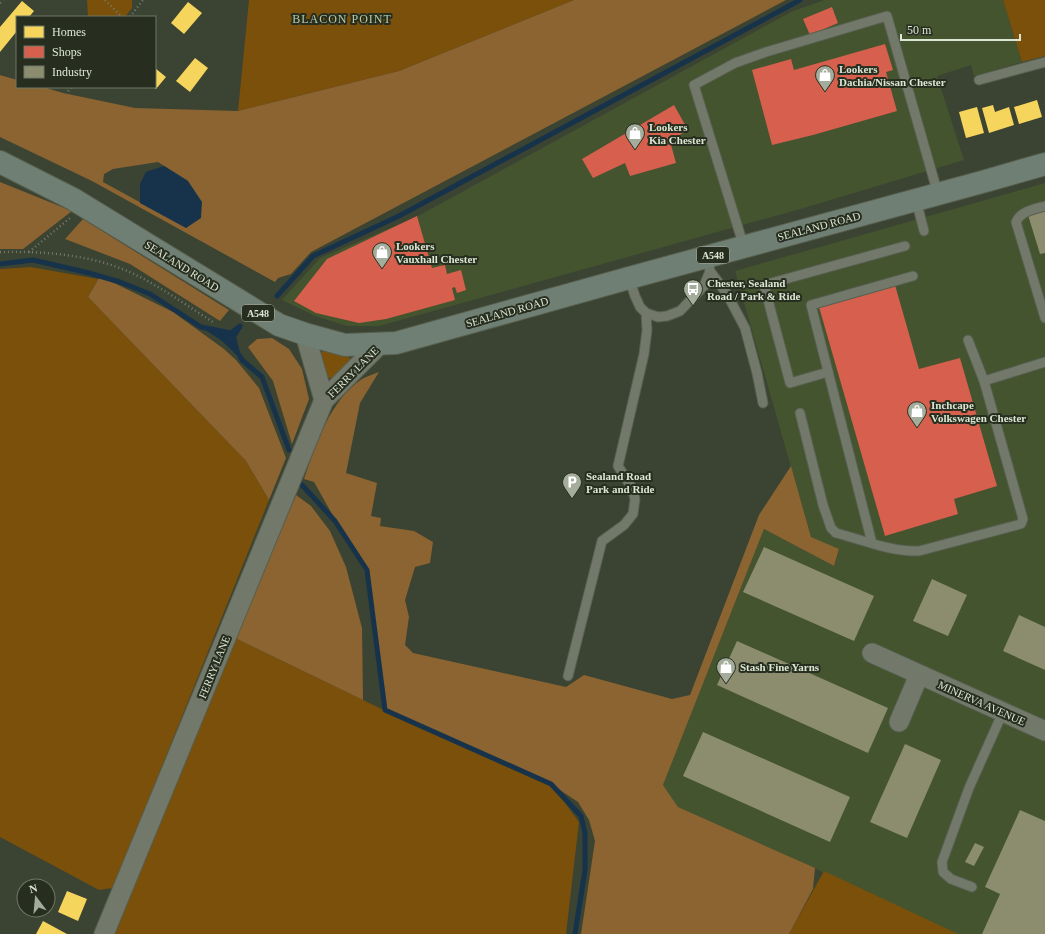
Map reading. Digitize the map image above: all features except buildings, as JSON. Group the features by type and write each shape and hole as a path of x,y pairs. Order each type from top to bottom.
{"main road":[{"name":"SEALAND ROAD","path":"0,162 85,206 279,325 345,345 396,343 629,278 709,264 744,247 1045,164"}],"street":[{"name":"FERRY LANE","path":"305,334 324,400"},
{"name":"FERRY LANE","path":"104,934 324,400 381,343"},
{"name":"MINERVA AVENUE","path":"872,654 1045,731"},
{"path":"899,722 919,675"}],"lane":[{"path":"744,247 694,85 735,63 766,52 887,16 938,194"},
{"path":"979,80 1045,62"},
{"path":"916,200 924,231"},
{"path":"1045,206 1024,213 1018,217 1016,222 1045,318"},
{"path":"828,372 790,383 764,285 905,246"},
{"path":"629,278 635,296 640,306 646,313 658,317 668,316 680,310 704,286 709,264"},
{"path":"709,264 745,328 763,403"},
{"path":"872,543 811,305 913,276"},
{"path":"568,676 602,541 624,525 633,514 635,499 632,488 618,466 644,354 647,330 646,313"},
{"path":"800,413 823,506 831,528 836,533 906,551 918,551 1020,524 1022,523 1023,519 984,381 968,340"},
{"path":"984,381 1045,362"},
{"path":"972,887 951,879 943,872 942,862 969,788 1003,712"}],"path":[{"path":"0,3 3,0"},
{"path":"105,0 121,16"},
{"path":"131,16 143,0"},
{"path":"68,91 71,88"},
{"path":"28,252 85,206"},
{"path":"0,252 28,252 66,255 118,267 141,278 213,322"}],"shaded area":[{"path":"87,0 132,0 132,8 126,16 88,16"},
{"path":"249,0 574,0 399,71 238,111"},
{"path":"574,0 786,0 311,252 291,274 278,278 275,282 92,181 0,137 0,75 16,80 16,88 46,88 63,93 135,108 238,111 399,71","holes":["158,162 188,181 187,228 103,182 104,174 113,169"]},
{"path":"824,0 1003,0 1022,62 974,76 971,65 937,76 964,160 804,208 379,326 347,326 315,316 282,300 320,258 418,216 791,12"},
{"path":"1003,0 1045,0 1045,56 1022,62"},
{"path":"0,182 72,211 23,249 0,249"},
{"path":"1045,183 1045,934 940,934 843,881 678,807 663,785 764,529 834,566 839,550 811,537 735,271"},
{"path":"83,219 229,310 220,321 130,264 65,239"},
{"path":"31,267 98,279 88,297 246,461 269,500 113,888 99,890 0,837 0,269"},
{"path":"100,276 173,312 224,349 236,360 259,388 286,458 269,500 246,461 88,297"},
{"path":"272,338 289,349 302,369 309,399 292,444 273,381 248,347 257,339"},
{"path":"323,351 348,355 352,362 334,379 325,377 317,356"},
{"path":"379,372 360,403 346,473 377,483 371,516 381,518 380,526 414,531 433,542 430,563 415,567 405,600 409,617 405,645 413,653 566,687 584,675 672,699 690,695 759,515 791,466 811,537 839,549 834,566 764,529 663,785 678,807 815,868 813,889 789,934 581,934 595,841 589,820 578,802 551,784 385,710 367,570 340,528 314,482 304,479 319,438 341,399 362,379"},
{"path":"296,495 311,506 330,531 346,567 362,628 363,700 235,638"},
{"path":"235,638 392,714 551,784 579,822 566,934 114,934"},
{"path":"824,871 958,934 789,934"}],"water":[{"path":"164,166 188,181 202,202 201,218 186,228 140,203 140,184 146,172"},
{"path":"238,325 242,328 236,337 242,360 222,341 201,327 231,332"}],"waterway":[{"path":"277,296 313,256 399,216 800,0"},
{"path":"0,264 33,260 89,273 120,282 150,294 201,327 231,333 240,326"},
{"path":"240,356 242,360 262,377 289,450"},
{"path":"302,485 335,521 367,570 385,710 551,784 581,816 585,833 585,870 575,934"}],"place":[{"name":"Lookers Dachia/Nissan Chester","path":"825,92"},
{"name":"Lookers Kia Chester","path":"635,150"},
{"name":"Lookers Vauxhall Chester","path":"382,269"},
{"name":"Chester, Sealand Road / Park & Ride","path":"693,306"},
{"name":"Inchcape Volkswagen Chester","path":"917,428"},
{"name":"Sealand Road Park and Ride","path":"572,499"},
{"name":"Stash Fine Yarns","path":"726,684"}],"district":[{"name":"BLACON POINT","path":"342,19"}]}
